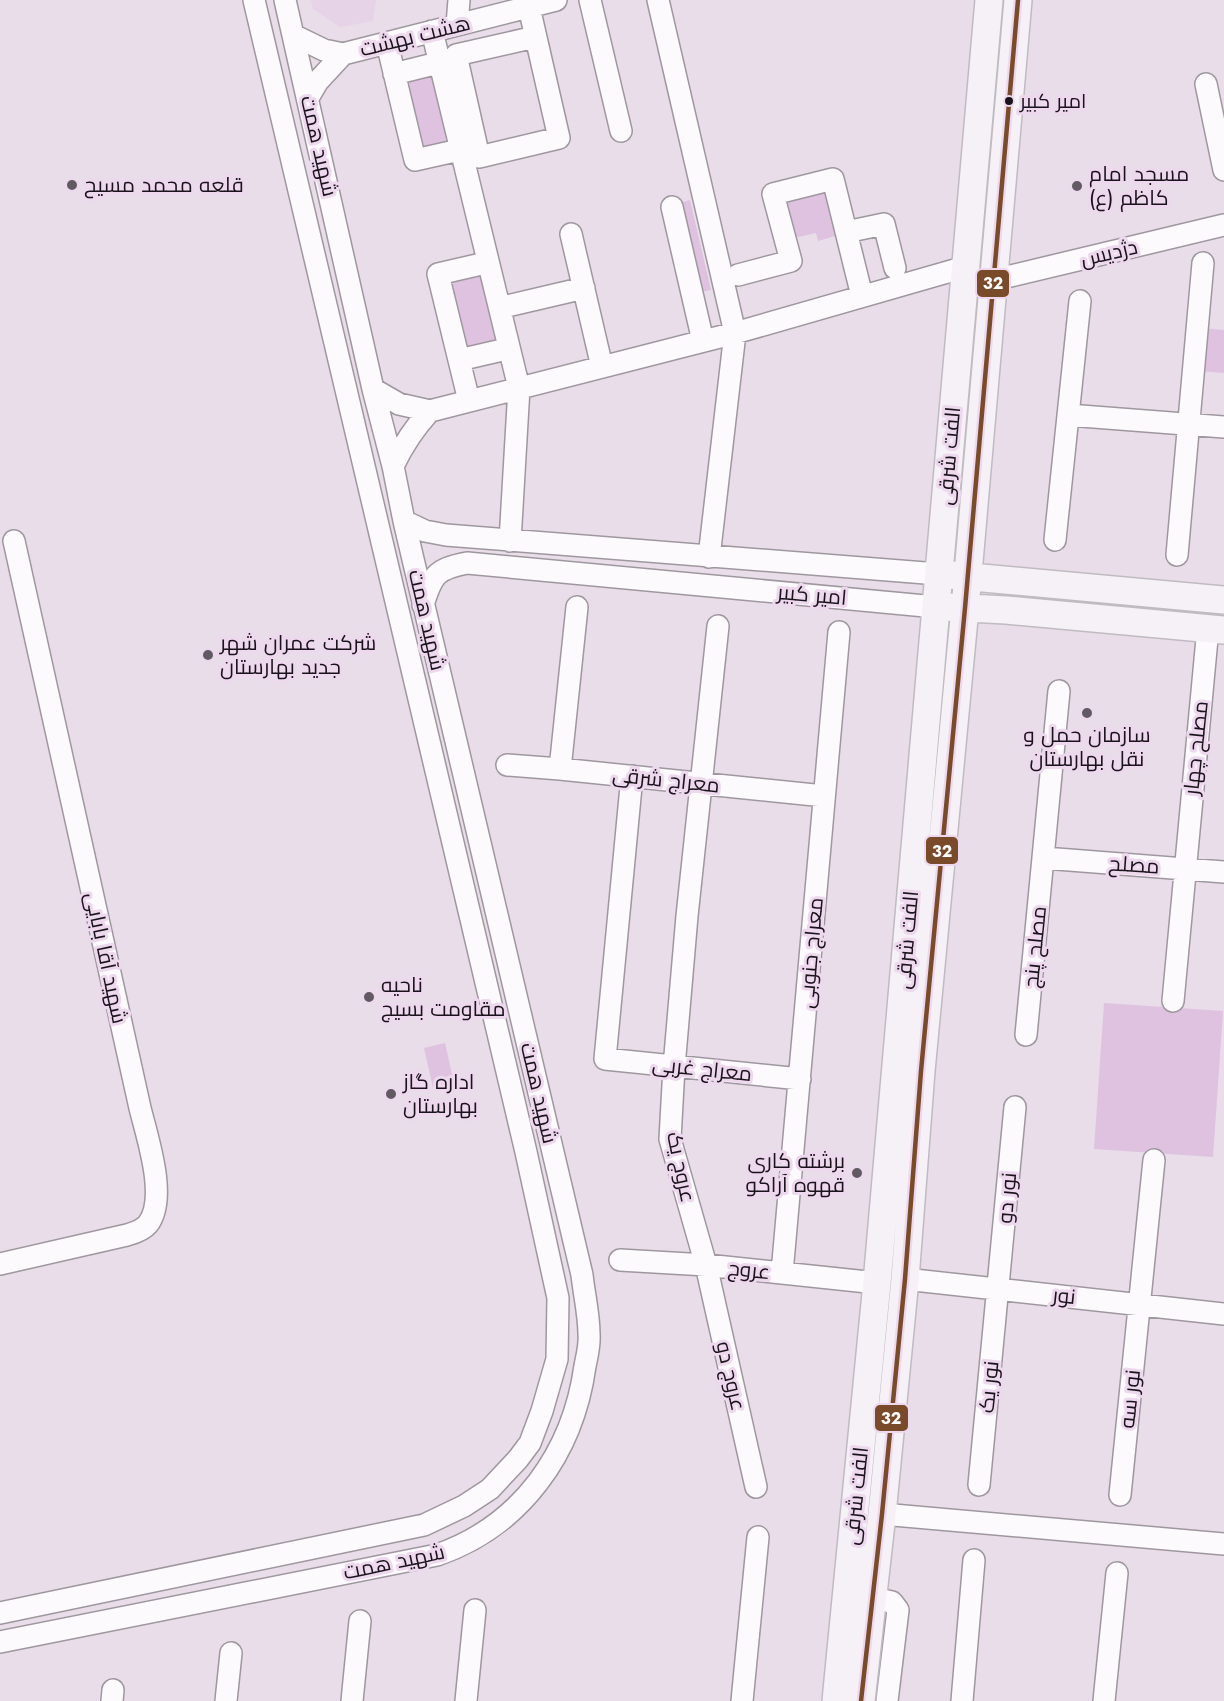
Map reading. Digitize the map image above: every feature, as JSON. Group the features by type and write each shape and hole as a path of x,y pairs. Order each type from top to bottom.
{"main road":[{"name":"الفت شرقی","path":"836,1701 877,1283 989,0"},
{"name":"الفت شرقی","path":"861,1701 905,1280 921,1071 968,576 1018,0"},
{"name":"امیر کبیر","path":"938,574 1224,600"},
{"name":"امیر کبیر","path":"936,607 1006,610 1216,629"}],"street":[{"name":"شهید همت","path":"0,1613 424,1525 464,1506 490,1490 518,1459 530,1443 557,1359 558,1298 526,1152 254,0"},
{"name":"شهید همت","path":"0,1642 437,1555 458,1547 490,1529 526,1497 552,1465 576,1411 583,1386 589,1335 582,1275 423,605 285,0"},
{"path":"457,25 459,0"},
{"name":"هشت بهشت","path":"343,54 556,0"},
{"path":"590,0 621,131"},
{"path":"658,0 735,333 710,557"},
{"path":"529,7 536,37 559,138 479,157 456,55 536,37"},
{"path":"432,32 519,388 510,541"},
{"path":"293,35 324,51 343,54"},
{"path":"387,43 415,160 454,151"},
{"path":"308,98 318,81 343,54"},
{"path":"394,74 434,64"},
{"path":"1206,84 1224,170"},
{"path":"738,275 790,261 774,194 833,179 862,296"},
{"path":"672,207 703,341"},
{"path":"846,232 884,224 895,268"},
{"name":"دژدیس","path":"994,280 1224,225"},
{"path":"571,234 602,367"},
{"path":"1177,555 1203,263"},
{"path":"469,401 438,274 477,265"},
{"path":"373,389 399,404 430,411 735,333 965,267"},
{"path":"507,306 584,288"},
{"path":"1055,540 1080,301"},
{"path":"459,360 498,351"},
{"path":"393,466 401,448 415,427 430,411"},
{"path":"1068,415 1224,427"},
{"name":"امیر کبیر","path":"404,522 434,534 938,574"},
{"name":"شهید آقا بابایی","path":"0,1264 138,1231 148,1224 153,1212 156,1188 156,1179 14,541"},
{"name":"امیر کبیر","path":"423,605 428,587 436,574 449,567 467,563 936,607"},
{"path":"560,769 577,607"},
{"name":"عروج یک","path":"706,1265 670,1139 687,916 718,626"},
{"name":"مصلح چهار","path":"1173,1001 1184,869 1216,629"},
{"name":"معراج جنوبی","path":"782,1273 838,632"},
{"name":"مصلح پنج","path":"1026,1035 1059,691"},
{"name":"معراج شرقی","path":"507,765 824,796"},
{"name":"معراج غربی","path":"632,776 605,1059 800,1079"},
{"name":"مصلح","path":"1044,858 1224,872"},
{"name":"نور دو","path":"999,1290 1015,1107"},
{"name":"نور سه","path":"1120,1495 1154,1160"},
{"name":"عروج","path":"620,1260 706,1265 877,1283"},
{"name":"عروج دو","path":"706,1265 756,1487"},
{"name":"نور","path":"905,1280 1224,1314"},
{"name":"نور یک","path":"979,1485 999,1290"},
{"path":"882,1514 1224,1544"},
{"path":"742,1701 758,1537"},
{"path":"962,1701 974,1560"},
{"path":"240,1563 246,1593"},
{"path":"1104,1701 1117,1574"},
{"path":"873,1598 892,1602 897,1610 887,1701"},
{"path":"466,1701 475,1610"},
{"path":"352,1701 360,1621"},
{"path":"226,1701 231,1653"}],"shaded area":[{"path":"311,0 376,0 373,21 340,27 313,9"},
{"path":"436,71 454,142 421,150 404,79"},
{"path":"825,193 835,236 818,241 816,233 794,238 785,203"},
{"path":"690,200 711,290 700,292 679,203"},
{"path":"480,272 497,343 464,351 447,280"},
{"path":"1202,328 1224,330 1224,373 1199,371"},
{"path":"1104,1003 1223,1011 1213,1157 1094,1149"},
{"path":"445,1043 454,1083 433,1088 424,1048"}],"transit line":[{"name":"32","path":"861,1701 905,1279 921,1071 965,608 1018,0"}],"place":[{"name":"امیر کبیر","path":"1009,101"},
{"name":"قلعه محمد مسیح","path":"72,185"},
{"name":"مسجد امام کاظم (ع)","path":"1077,186"},
{"name":"شرکت عمران شهر جدید بهارستان","path":"208,655"},
{"name":"سازمان حمل و نقل بهارستان","path":"1087,713"},
{"name":"ناحیه مقاومت بسیج","path":"369,997"},
{"name":"اداره گاز بهارستان","path":"391,1094"},
{"name":"برشته کاری قهوه آراکو","path":"857,1173"}]}
